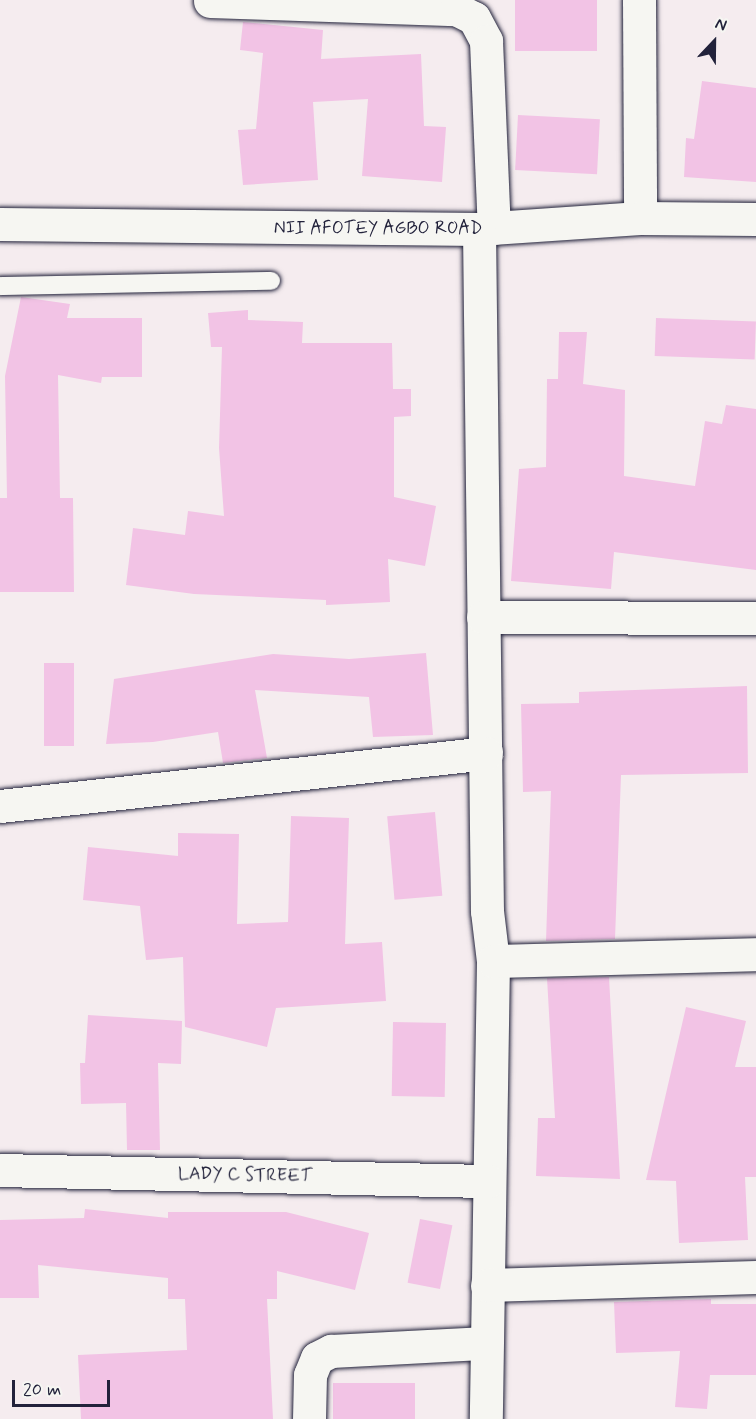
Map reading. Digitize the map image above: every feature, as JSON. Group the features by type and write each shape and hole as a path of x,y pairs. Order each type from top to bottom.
{"street":[{"path":"639,0 640,218"},
{"path":"210,1 456,9 474,18 486,42 487,229 483,616 487,911 494,962 486,1419"},
{"name":"NII AFOTEY AGBO ROAD","path":"0,224 487,229 640,218 756,219"},
{"path":"483,616 756,618"},
{"path":"0,806 486,753"},
{"path":"494,962 756,954"},
{"name":"LADY C STREET","path":"0,1170 489,1181"},
{"path":"487,1285 756,1277"},
{"path":"309,1419 310,1376 317,1358 331,1351 486,1343"}],"lane":[{"path":"0,286 271,280"}],"building":[{"path":"515,0 597,0 597,51 515,51"},
{"path":"243,22 323,30 321,59 421,54 424,126 446,127 442,182 362,176 368,99 313,102 318,180 243,185 238,130 256,129 263,53 240,50"},
{"path":"702,81 756,88 756,182 684,177 686,138 694,139"},
{"path":"518,115 600,119 597,174 515,170"},
{"path":"21,297 70,304 67,318 142,318 142,377 102,377 101,383 58,375 60,498 73,498 74,592 0,592 0,498 7,498 5,376"},
{"path":"248,310 248,320 303,322 302,343 392,343 393,389 411,389 411,416 394,417 394,497 436,506 425,566 388,559 390,602 326,605 326,600 194,594 126,585 133,528 185,535 188,511 224,516 219,448 222,347 211,347 208,313"},
{"path":"656,318 756,321 755,359 655,356"},
{"path":"559,332 587,332 583,384 625,390 624,476 695,486 705,421 722,424 726,405 756,409 756,570 614,552 611,589 511,581 519,469 546,467 547,379 558,379"},
{"path":"426,653 433,735 373,737 369,697 255,690 267,758 223,763 218,732 153,742 106,744 114,679 273,654 349,659"},
{"path":"44,663 74,663 74,746 44,746"},
{"path":"747,686 748,773 621,775 615,939 546,941 551,791 523,792 521,704 579,703 579,692"},
{"path":"435,812 442,896 395,900 387,816"},
{"path":"291,816 349,818 345,944 382,942 386,1001 276,1008 267,1047 185,1027 183,957 146,960 140,906 83,900 88,847 178,856 178,833 239,834 237,924 288,922"},
{"path":"609,977 620,1179 536,1176 538,1118 555,1118 547,978"},
{"path":"686,1007 746,1021 735,1067 756,1067 756,1177 745,1177 748,1240 679,1243 676,1181 646,1180"},
{"path":"88,1015 182,1021 181,1064 158,1063 160,1150 127,1150 126,1103 81,1104 80,1063 85,1063"},
{"path":"393,1022 446,1023 445,1097 392,1096"},
{"path":"85,1209 168,1218 168,1212 286,1212 369,1233 355,1290 277,1271 277,1299 267,1299 273,1419 81,1419 78,1355 187,1350 185,1299 168,1299 168,1278 38,1265 39,1298 0,1298 0,1220 84,1218"},
{"path":"420,1219 452,1225 440,1289 408,1283"},
{"path":"711,1299 711,1304 756,1304 756,1375 710,1375 707,1409 675,1407 680,1351 616,1353 614,1302"},
{"path":"333,1383 415,1383 415,1419 333,1419"}]}
